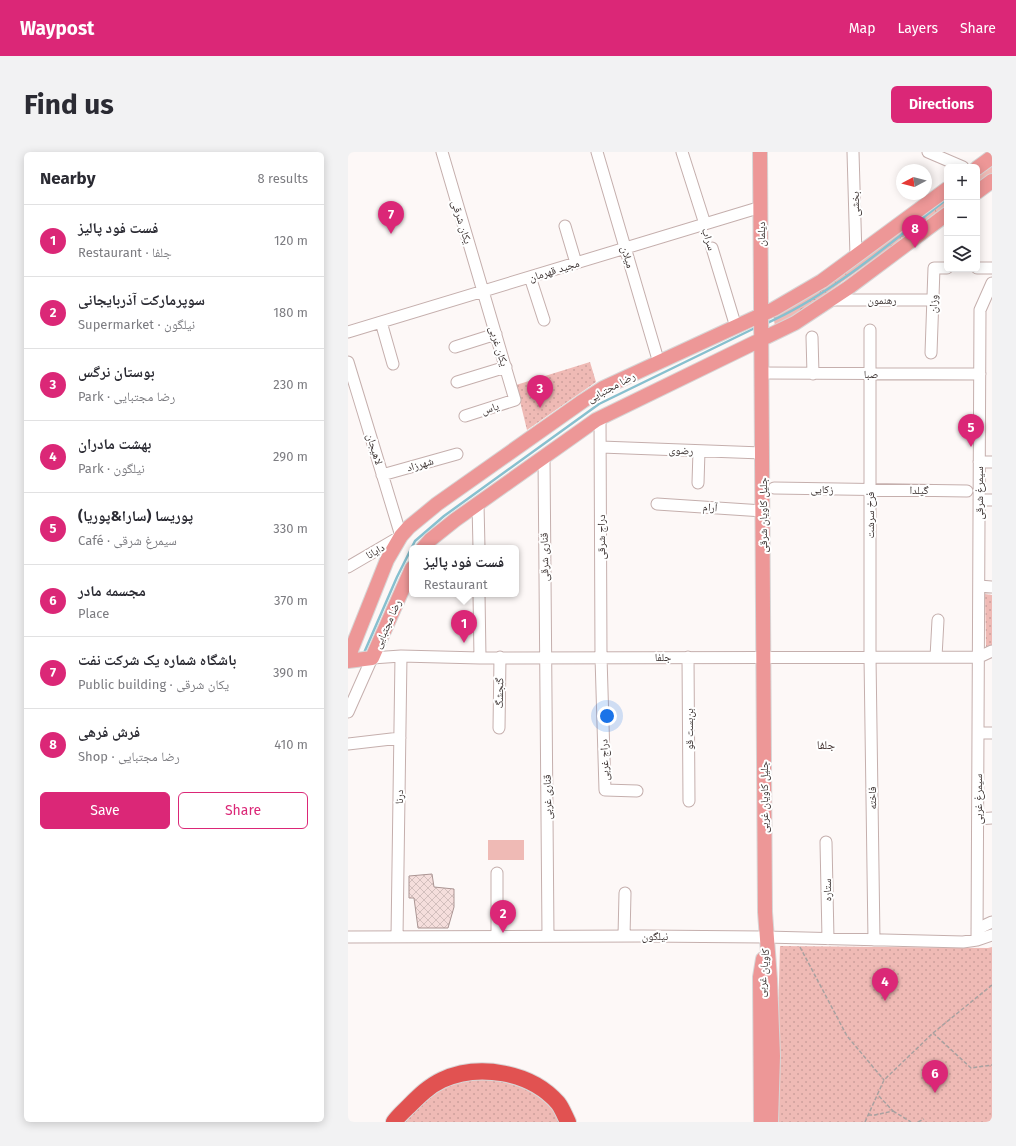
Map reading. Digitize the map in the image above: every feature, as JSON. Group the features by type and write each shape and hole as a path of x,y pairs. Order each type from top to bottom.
{"highway":[{"path":"394,1122 420,1094 442,1080 455,1076 480,1072 513,1076 529,1081 542,1089 558,1104 568,1122"}],"main road":[{"name":"دیلمان","path":"760,152 762,340"},
{"path":"980,166 992,157"},
{"path":"980,190 992,181"},
{"name":"رضا مجتبایی","path":"348,658 387,560 401,536 409,527 437,504 583,401 608,386 736,327 798,296 944,192"},
{"name":"رضا مجتبایی","path":"426,545 430,540 478,504 600,417 762,340 794,323 831,300 944,216"},
{"name":"جلیل کاویان شرقی","path":"762,340 764,657"},
{"name":"رضا مجتبایی","path":"372,658 409,575"},
{"name":"جلیل کاویان غربی","path":"764,657 766,937"},
{"name":"جلفا","path":"348,661 372,658"},
{"name":"کاویان غربی","path":"761,1122 760,977 766,937"},
{"name":"کاویان غربی","path":"766,937 770,979 773,1056 771,1122"}],"street":[{"name":"یکان شرقی","path":"442,152 483,291"},
{"name":"میلان","path":"598,152 659,362"},
{"name":"سراب","path":"682,152 705,224"},
{"name":"بخشی","path":"853,152 856,256"},
{"path":"928,152 956,164"},
{"name":"مجید قهرمان","path":"348,332 760,207"},
{"path":"565,226 576,263"},
{"name":"سراب","path":"712,248 736,327"},
{"name":"وزان","path":"931,353 934,268 944,268"},
{"path":"980,268 992,268"},
{"path":"530,277 544,320"},
{"name":"سیمرغ شرقی","path":"979,657 980,310 992,283"},
{"name":"یکان غربی","path":"483,291 515,400"},
{"name":"رهنمون","path":"831,300 933,300"},
{"path":"980,310 992,310"},
{"path":"381,322 393,364"},
{"name":"فرخ سرشت","path":"870,330 870,657"},
{"path":"455,347 496,334"},
{"path":"812,336 813,374"},
{"name":"لاهیجان","path":"348,362 401,536"},
{"path":"457,382 506,367"},
{"name":"صبا","path":"762,374 980,374"},
{"name":"یاس","path":"465,416 515,400"},
{"name":"دراج شرقی","path":"600,417 601,657"},
{"name":"رضوی","path":"600,447 762,453"},
{"path":"698,450 698,483"},
{"name":"شهرزاد","path":"382,475 457,454"},
{"name":"قناری شرقی","path":"544,457 545,657"},
{"path":"979,462 992,462"},
{"name":"زکایی","path":"774,488 870,489"},
{"name":"گیلدا","path":"870,489 967,491"},
{"path":"979,500 992,500"},
{"path":"478,504 479,545"},
{"name":"آرام","path":"657,504 762,511"},
{"name":"دایانا","path":"348,566 401,536"},
{"path":"979,586 992,587"},
{"path":"479,597 480,658"},
{"path":"936,657 938,620"},
{"path":"979,657 992,651"},
{"name":"جلفا","path":"372,658 401,656 480,658 979,657"},
{"name":"درنا","path":"397,937 401,656"},
{"name":"قناری غربی","path":"545,657 548,936"},
{"name":"دراج غربی","path":"601,657 605,790 637,791"},
{"name":"بن‌بست قو","path":"688,657 689,801"},
{"name":"فاخته","path":"870,657 874,940"},
{"name":"سیمرغ غربی","path":"977,940 979,657"},
{"path":"348,712 372,658"},
{"name":"گنجشگ","path":"498,728 500,658"},
{"path":"978,733 992,733"},
{"path":"348,744 400,738"},
{"path":"978,819 992,818"},
{"name":"ستاره","path":"826,842 828,939"},
{"path":"497,874 498,936"},
{"path":"624,936 625,894"},
{"path":"977,929 992,922"},
{"name":"نیلگون","path":"348,938 624,936 766,937 963,942 977,940 992,935"}],"path":[{"path":"795,938 847,1036 884,1080"},
{"path":"865,1122 884,1080 934,1033 992,985"},
{"path":"934,1033 971,1068 992,1065"},
{"path":"878,1094 893,1111 911,1122"},
{"path":"868,1115 893,1111"},
{"path":"918,1122 924,1119"}],"green space":[{"path":"992,161 992,175 980,184 980,171"},
{"path":"944,197 944,209 800,312 775,326 773,315"},
{"path":"590,362 596,382 527,430 516,385"},
{"path":"985,594 992,595 992,646 986,648"},
{"path":"488,840 524,840 524,860 488,860"},
{"path":"780,946 992,947 992,1122 779,1122 777,1054"},
{"path":"493,1076 539,1092 563,1122 400,1122 439,1086"}],"building":[{"path":"432,874 434,887 454,889 454,907 448,928 418,928 414,898 409,898 409,876"}],"waterway":[{"path":"765,324 789,312 837,283 946,200"},
{"path":"413,545 415,541 444,516 599,404 757,327"},
{"path":"364,653 409,553"}],"place":[{"name":"باشگاه شماره یک شرکت نفت","path":"391,234"},
{"name":"فرش فرهی","path":"915,248"},
{"name":"بوستان نرگس","path":"540,408"},
{"name":"پوریسا (سارا&پوریا)","path":"971,447"},
{"name":"فست فود پالیز","path":"464,643"},
{"name":"سوپرمارکت آذربایجانی","path":"503,933"},
{"name":"بهشت مادران","path":"885,1001"},
{"name":"مجسمه مادر","path":"935,1093"}],"district":[{"name":"جلفا","path":"826,745"}]}
